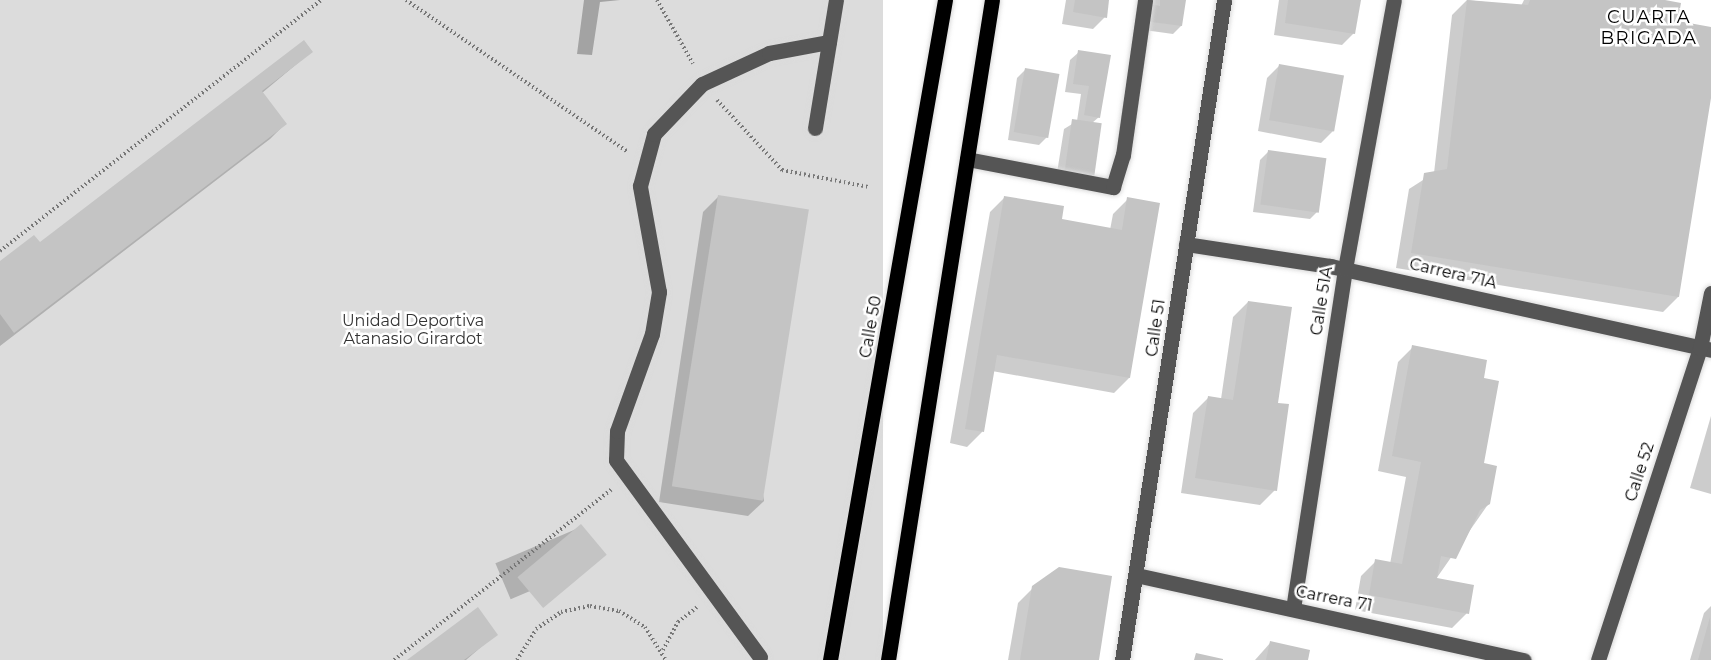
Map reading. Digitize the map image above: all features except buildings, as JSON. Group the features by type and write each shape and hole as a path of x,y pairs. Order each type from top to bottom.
{"main road":[{"name":"Calle 50","path":"830,660 945,0"},
{"path":"888,660 992,0"}],"street":[{"path":"815,128 836,0"},
{"path":"967,159 1113,187 1124,155 1145,0"},
{"name":"Calle 51","path":"1122,660 1224,0"},
{"name":"Calle 51A","path":"1293,609 1345,269 1394,0"},
{"path":"760,657 626,478 614,444 652,334 659,292 640,186 643,162 654,135 702,84 769,53 829,42"},
{"name":"Carrera 71A","path":"1186,244 1345,269 1705,349"},
{"name":"Calle 52","path":"1598,660 1705,349 1711,293"},
{"name":"Carrera 71","path":"1136,575 1524,660"}],"path":[{"path":"406,0 643,162"},
{"path":"657,0 702,84 782,170 869,187"},
{"path":"0,251 317,1"},
{"path":"394,660 626,478"},
{"path":"663,650 678,622 713,595"},
{"path":"517,660 536,628 561,612 590,606 628,616 645,627 663,650 666,660"}],"green space":[{"name":"Unidad Deportiva Atanasio Girardot","path":"0,0 883,0 883,660 0,660"}],"shaded area":[{"path":"584,0 620,0 600,2 592,55 577,54"}],"district":[{"name":"CUARTA BRIGADA","path":"1649,28"}]}
